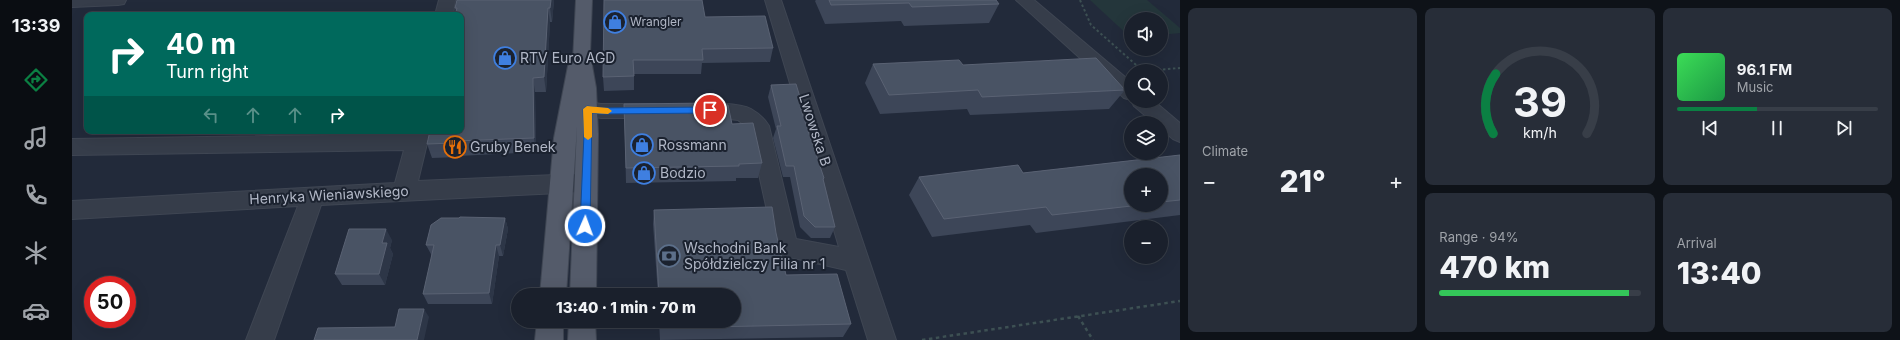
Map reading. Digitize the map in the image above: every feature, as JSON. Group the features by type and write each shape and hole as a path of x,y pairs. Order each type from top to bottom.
{"main road":[{"path":"583,288 587,183 587,109 581,54 584,0"},
{"path":"554,288 570,99 581,54"},
{"path":"549,340 550,328"},
{"path":"582,328 582,340"}],"street":[{"path":"72,2 118,0"},
{"path":"445,12 447,0"},
{"name":"Lwowska B","path":"773,0 882,340"},
{"path":"1024,0 1124,87"},
{"path":"1149,108 1180,134"},
{"path":"587,109 601,111 710,110 743,113 759,126 782,224 785,247 856,261"},
{"path":"72,147 418,137 404,191"},
{"name":"Henryka Wieniawskiego","path":"72,210 404,191 587,183"},
{"path":"260,340 313,196"}],"path":[{"path":"1080,0 1091,25 1134,64"},
{"path":"1168,69 1180,68"},
{"path":"922,340 1180,301"},
{"path":"1078,316 1093,340"}],"shaded area":[{"path":"1090,0 1147,0 1161,12 1124,12 1124,32"},
{"path":"1168,18 1180,28 1180,33 1168,34"}],"building":[{"path":"457,0 551,0 550,8 548,8 544,77 533,78 534,138 455,141 454,143 427,144 429,134 464,134 464,12 456,12 457,8 455,8"},
{"path":"604,0 702,0 705,17 765,16 773,48 702,49 703,60 633,60 634,76 603,77"},
{"path":"829,0 996,0 999,4 912,7 909,3 831,5"},
{"path":"1096,58 1124,90 982,97 978,90 889,95 873,64 959,60 963,65"},
{"path":"796,84 803,107 800,107 824,178 835,227 815,227 804,216 794,166 786,166 777,126 781,126 771,85"},
{"path":"713,103 728,105 732,124 753,123 762,163 739,164 739,166 626,168 624,104"},
{"path":"1180,155 1180,200 1168,201 1168,168 1124,168 1124,207 1052,215 1046,207 944,219 919,177 1018,165 1023,173 1136,160 1168,160 1168,156"},
{"path":"772,207 776,233 786,275 837,274 851,324 741,326 741,288 659,288 654,210"},
{"path":"441,218 505,218 500,245 496,245 489,293 423,294 434,245 426,245 431,225"},
{"path":"349,229 386,229 382,243 387,243 379,274 335,274"},
{"path":"399,309 424,309 417,340 314,340 318,328 395,327"}],"slow traffic":[{"path":"588,137 587,109 608,111"}],"place":[{"name":"Wrangler","path":"615,22"},
{"name":"RTV Euro AGD","path":"505,58"},
{"name":"Rossmann","path":"642,145"},
{"name":"Gruby Benek","path":"455,147"},
{"name":"Bodzio","path":"644,173"},
{"name":"Wschodni Bank Spółdzielczy Filia nr 1","path":"669,256"}],"route":[{"path":"585,226 588,134 587,109 601,111 710,110"}]}
